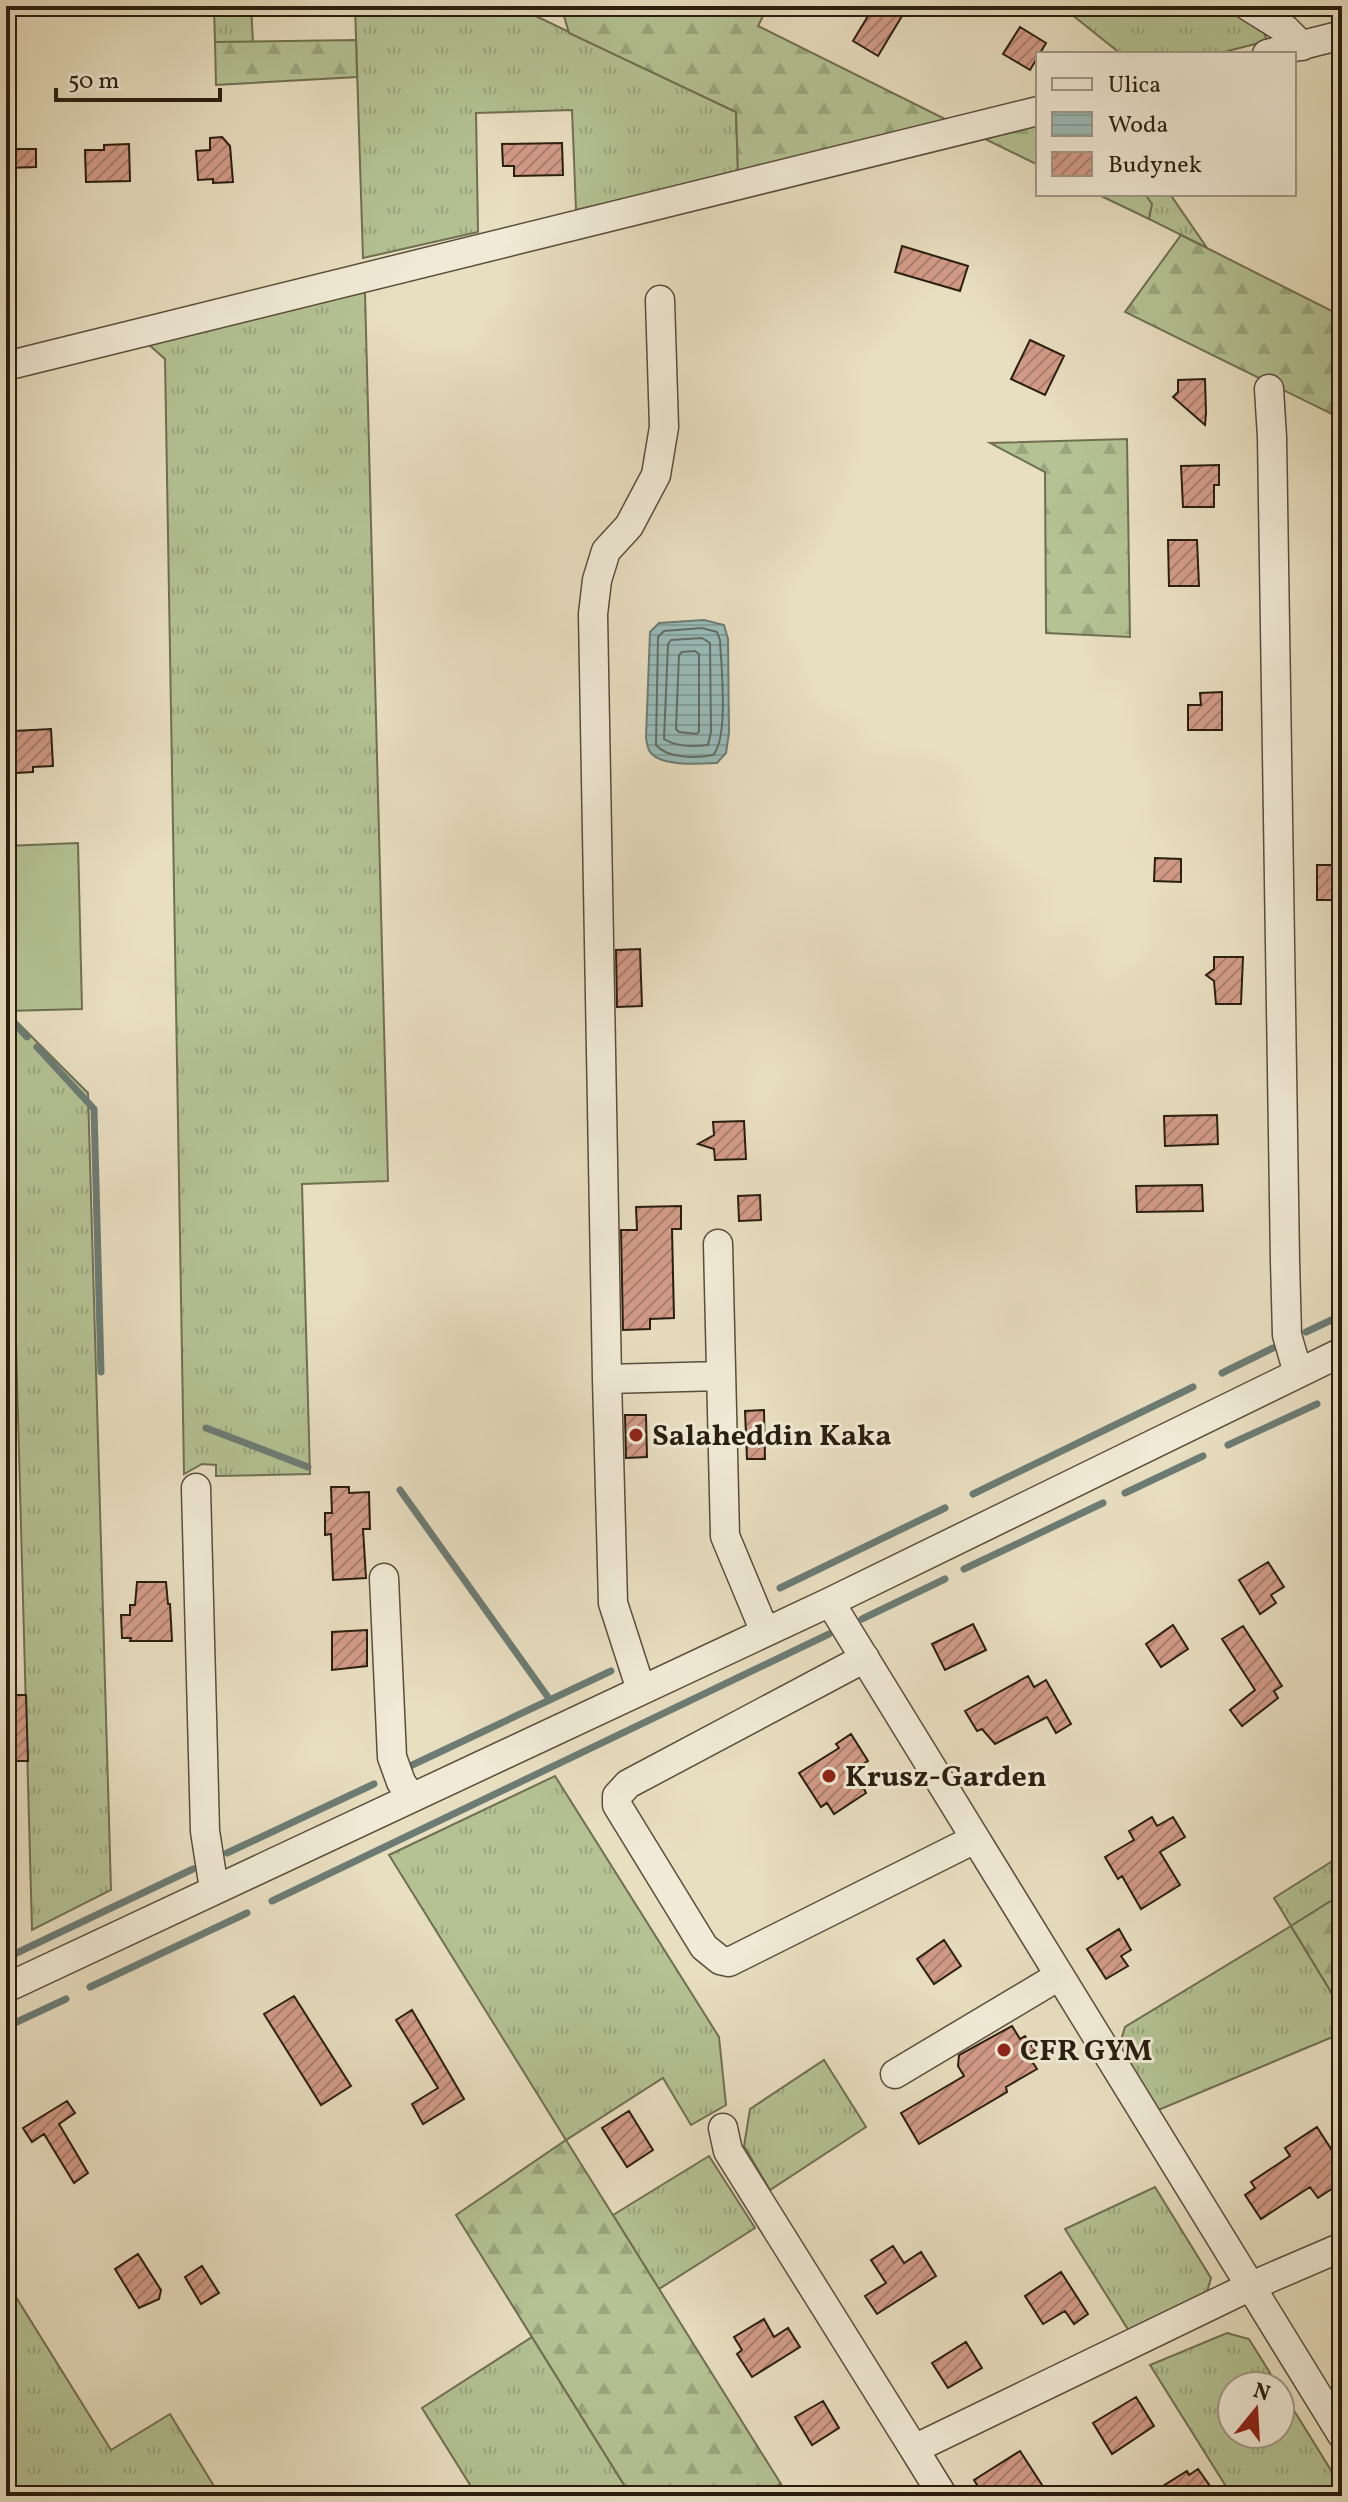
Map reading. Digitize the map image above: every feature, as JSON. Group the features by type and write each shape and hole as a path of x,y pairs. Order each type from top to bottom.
{"street":[{"path":"1248,6 1285,29 1302,46"},
{"path":"1276,52 1342,35"},
{"path":"6,366 1036,111"},
{"path":"641,1690 613,1603 593,614 597,580 606,551 629,526 656,475 664,427 660,300"},
{"path":"1269,389 1287,1335 1298,1373"},
{"path":"718,1244 725,1536 765,1632"},
{"path":"6,1988 830,1602 1342,1352"},
{"path":"607,1379 721,1376"},
{"path":"196,1488 205,1831 214,1889"},
{"path":"384,1578 392,1757 401,1782 411,1797"},
{"path":"830,1602 1342,2435"},
{"path":"865,1658 628,1784 617,1796 617,1805 704,1947 720,1960 729,1962 975,1839"},
{"path":"895,2074 1059,1976"},
{"path":"723,2128 728,2151 943,2496"},
{"path":"914,2449 1249,2287 1342,2247"}],"green space":[{"path":"214,6 251,6 253,42 215,42"},
{"path":"355,6 515,6 736,112 738,173 576,210 572,110 476,113 478,232 363,258"},
{"path":"561,6 768,6 758,26 951,122 738,173 736,112 569,33"},
{"path":"1061,6 1232,6 1259,19 1267,41 1224,52 1118,52"},
{"path":"356,40 357,77 216,85 215,42"},
{"path":"1036,125 1036,164 985,139"},
{"path":"1101,196 1146,196 1152,204 1149,219"},
{"path":"1146,196 1171,196 1207,248 1149,219 1151,204"},
{"path":"1181,235 1342,316 1342,419 1125,312"},
{"path":"365,292 388,1181 302,1184 310,1474 216,1476 216,1465 202,1464 184,1474 165,359 148,344"},
{"path":"1127,439 1130,637 1046,633 1045,472 990,443"},
{"path":"78,843 82,1009 6,1011 6,846"},
{"path":"7,1012 88,1093 111,1890 32,1930"},
{"path":"555,1776 719,2037 726,2105 691,2125 663,2078 566,2140 389,1855"},
{"path":"1342,1855 1342,1894 1291,1926 1274,1898"},
{"path":"1342,1894 1342,2010 1291,1926"},
{"path":"1291,1926 1342,2010 1342,2033 1156,2111 1118,2050 1125,2027"},
{"path":"824,2060 866,2127 770,2190 744,2146 750,2109"},
{"path":"566,2140 781,2484 754,2496 631,2496 456,2215"},
{"path":"709,2156 755,2228 659,2289 613,2215"},
{"path":"1155,2187 1211,2278 1205,2299 1129,2331 1065,2229"},
{"path":"6,2281 111,2450 170,2414 220,2496 6,2496"},
{"path":"1227,2333 1249,2339 1268,2370 1216,2370 1216,2450 1296,2450 1296,2414 1342,2488 1342,2496 1232,2496 1150,2365"},
{"path":"532,2337 631,2496 477,2496 422,2408"}],"water":[{"path":"704,620 724,625 728,639 729,733 726,753 717,763 670,762 654,755 646,740 650,632 659,623"}],"building":[{"path":"874,6 908,6 878,56 853,41"},
{"path":"1020,27 1046,43 1041,52 1036,52 1036,60 1030,70 1003,54"},
{"path":"222,137 230,146 233,182 198,180 196,151 210,150 210,138"},
{"path":"562,143 563,175 514,176 514,166 503,166 502,144"},
{"path":"129,144 130,181 86,182 85,150 104,150 104,145"},
{"path":"6,149 36,149 36,167 6,168"},
{"path":"902,246 968,266 960,291 895,272"},
{"path":"1030,340 1064,356 1045,395 1011,379"},
{"path":"1205,379 1205,425 1173,397 1178,392 1178,380"},
{"path":"1219,465 1219,485 1214,485 1214,507 1183,507 1181,466"},
{"path":"1168,540 1197,540 1199,586 1169,586"},
{"path":"1222,692 1222,730 1188,730 1188,705 1201,705 1200,693"},
{"path":"51,729 53,766 33,767 33,772 16,773 14,731"},
{"path":"1155,858 1181,859 1181,882 1154,881"},
{"path":"1317,865 1342,865 1342,900 1317,900"},
{"path":"640,949 642,1006 617,1007 616,950"},
{"path":"1214,957 1243,957 1241,1004 1216,1004 1214,981 1206,975 1214,969"},
{"path":"1217,1115 1218,1144 1165,1146 1164,1116"},
{"path":"744,1121 746,1159 715,1160 714,1149 698,1144 714,1135 713,1122"},
{"path":"1202,1185 1203,1211 1137,1212 1136,1186"},
{"path":"760,1195 761,1220 739,1221 738,1196"},
{"path":"681,1206 681,1229 672,1229 674,1318 650,1319 650,1329 623,1330 621,1230 637,1230 636,1207"},
{"path":"764,1410 765,1459 747,1459 745,1411"},
{"path":"625,1415 646,1415 647,1457 626,1458"},
{"path":"331,1487 349,1487 349,1493 369,1492 370,1529 363,1529 366,1578 333,1580 331,1534 325,1535 325,1513 332,1513"},
{"path":"1268,1562 1284,1587 1271,1595 1276,1603 1260,1614 1239,1580"},
{"path":"137,1582 166,1582 172,1641 130,1641 131,1638 122,1638 121,1615 130,1615 130,1605 135,1605"},
{"path":"973,1624 986,1650 945,1670 932,1644"},
{"path":"1173,1625 1188,1649 1161,1667 1146,1644"},
{"path":"1243,1626 1282,1686 1274,1691 1278,1698 1242,1726 1230,1710 1255,1690 1222,1639"},
{"path":"367,1630 367,1666 332,1670 332,1632"},
{"path":"1028,1676 1034,1687 1046,1680 1071,1724 1056,1733 1047,1717 995,1744 982,1729 977,1731 965,1711"},
{"path":"6,1695 26,1695 28,1761 6,1761"},
{"path":"851,1734 868,1761 855,1769 866,1793 834,1814 827,1803 821,1807 799,1773 839,1748 836,1744"},
{"path":"1152,1817 1157,1826 1173,1817 1185,1837 1160,1852 1180,1885 1141,1909 1122,1876 1118,1879 1105,1857 1134,1840 1129,1831"},
{"path":"1119,1929 1131,1950 1121,1956 1128,1966 1106,1979 1087,1949"},
{"path":"944,1940 961,1966 934,1984 917,1959"},
{"path":"294,1996 351,2086 321,2105 264,2014"},
{"path":"412,2010 464,2099 423,2124 412,2104 438,2088 396,2020"},
{"path":"1012,2026 1020,2039 1025,2036 1035,2051 1028,2055 1037,2069 1006,2087 1007,2092 919,2144 901,2113 964,2076 958,2066 959,2055"},
{"path":"67,2101 75,2113 59,2124 88,2173 74,2183 44,2134 32,2142 23,2128"},
{"path":"629,2111 653,2150 627,2167 602,2128"},
{"path":"1317,2127 1342,2166 1342,2182 1318,2198 1310,2187 1261,2219 1245,2195 1255,2188 1251,2182 1290,2156 1285,2148"},
{"path":"893,2246 904,2263 921,2252 936,2276 877,2314 865,2296 886,2283 871,2260"},
{"path":"138,2254 161,2290 159,2299 139,2308 115,2269"},
{"path":"202,2266 219,2293 201,2304 185,2277"},
{"path":"1061,2272 1088,2314 1074,2324 1065,2311 1043,2324 1025,2296"},
{"path":"764,2319 774,2337 788,2328 800,2347 752,2377 737,2354 742,2350 734,2337"},
{"path":"966,2342 982,2368 948,2388 932,2363"},
{"path":"1136,2397 1154,2426 1112,2454 1093,2423"},
{"path":"823,2401 839,2428 812,2445 795,2417"},
{"path":"1020,2451 1042,2485 1025,2496 984,2496 974,2480"},
{"path":"1198,2469 1210,2486 1194,2496 1147,2496 1187,2471 1189,2475"}],"waterway":[{"path":"15,1024 27,1037"},
{"path":"37,1047 94,1109 101,1372"},
{"path":"1306,1332 1342,1315"},
{"path":"1222,1373 1273,1348"},
{"path":"973,1494 1193,1387"},
{"path":"1338,1395 1342,1393"},
{"path":"1228,1445 1317,1404"},
{"path":"206,1428 308,1467"},
{"path":"1125,1493 1203,1456"},
{"path":"400,1490 550,1700"},
{"path":"964,1569 1103,1503"},
{"path":"780,1588 945,1508"},
{"path":"862,1619 945,1579"},
{"path":"272,1901 829,1634"},
{"path":"408,1767 611,1671"},
{"path":"227,1853 374,1784"},
{"path":"6,1958 193,1869"},
{"path":"90,1987 247,1913"},
{"path":"6,2027 66,1999"}],"place":[{"name":"Salaheddin Kaka","path":"636,1435"},
{"name":"Krusz-Garden","path":"829,1776"},
{"name":"CFR GYM","path":"1004,2050"}]}
